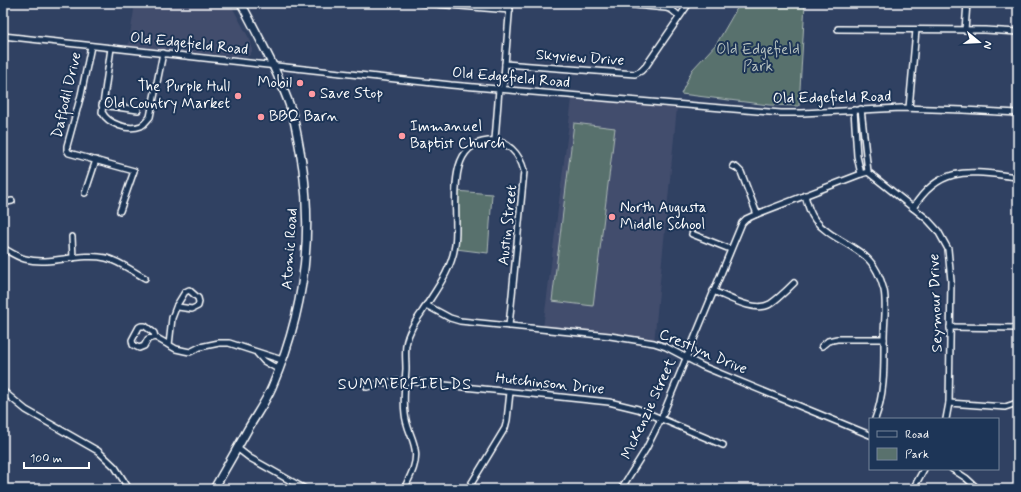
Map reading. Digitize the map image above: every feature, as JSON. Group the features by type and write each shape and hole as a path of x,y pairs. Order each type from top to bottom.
{"main road":[{"name":"Atomic Road","path":"214,489 272,387 297,314 306,259 307,212 305,183 297,135 291,111 274,66 241,3"}],"street":[{"path":"422,3 510,10"},
{"path":"404,489 414,468 416,454 406,420 405,381 407,339 411,329 444,276 454,252 457,175 459,162 471,147 484,141 495,140 505,64 510,3"},
{"path":"614,3 666,8 672,10 679,16"},
{"name":"Skyview Drive","path":"505,64 635,74 646,66 688,3"},
{"path":"965,30 967,3"},
{"path":"838,29 1018,32"},
{"path":"909,108 916,30"},
{"name":"Old Edgefield Road","path":"3,36 451,85 792,113 909,108 1018,113"},
{"name":"Daffodil Drive","path":"91,46 81,95 67,150 69,153 96,160"},
{"path":"111,48 102,112 104,117 115,123 134,127 141,126 150,117 163,53"},
{"path":"102,105 138,110"},
{"path":"854,110 857,156 861,174 868,172 861,110"},
{"name":"Austin Street","path":"495,140 504,143 515,151 521,161 524,171 509,326"},
{"path":"85,193 96,160 134,171 120,211"},
{"path":"733,166 741,172 757,214"},
{"name":"Seymour Drive","path":"868,172 933,225 942,237 948,249 951,281 948,403 946,418"},
{"path":"913,208 929,187 941,179 952,175 968,173 1018,177"},
{"name":"McKenzie Street","path":"621,489 646,449 661,419 742,223 746,219 757,214 861,174"},
{"path":"804,195 811,213 818,224 868,259 880,276 884,291 884,339 882,396 875,418"},
{"path":"3,206 7,202 12,201"},
{"path":"692,234 730,249"},
{"path":"72,237 73,258"},
{"path":"3,248 20,258 31,260 95,257 106,258 144,278"},
{"path":"950,327 1017,328 1018,273"},
{"path":"713,291 743,303 760,307 771,303 794,283"},
{"path":"169,345 172,318 177,305 185,292 187,290 194,293 199,300 198,306 194,309 183,309 177,305"},
{"name":"Crestlyn Drive","path":"426,305 455,320 466,322 610,336 654,343 666,347 686,358 869,434"},
{"path":"155,337 148,339 141,348 133,345 132,342 139,327 141,326 154,333 155,337 181,351 190,352 200,347 218,343 229,343 282,360"},
{"path":"822,346 828,341 837,339 884,339"},
{"path":"254,352 264,361 278,369"},
{"name":"Hutchinson Drive","path":"367,387 405,381 610,402 638,409 723,445"},
{"path":"3,392 26,410 98,450 115,467 129,489"},
{"path":"468,489 505,428 510,392"},
{"path":"948,403 1005,407 1014,404"},
{"path":"237,448 250,458 305,489"},
{"path":"913,489 923,470"},
{"path":"954,470 966,478 978,489"}],"shaded area":[{"path":"124,3 230,3 251,42 252,51 250,55 246,57 128,47 135,4"},
{"name":"North Augusta Middle School","path":"572,99 677,107 654,343 543,328"}],"green space":[{"name":"Old Edgefield Park","path":"740,3 805,3 799,106 769,105 681,94 692,70 717,43"},
{"path":"574,123 615,128 593,306 552,301"},
{"path":"456,191 492,194 488,253 456,249"}],"place":[{"name":"Mobil","path":"300,83"},
{"name":"Save Stop","path":"312,94"},
{"name":"The Purple Hull Old Country Market","path":"238,96"},
{"name":"BBQ Barn","path":"261,117"},
{"name":"Immanuel Baptist Church","path":"402,136"},
{"name":"North Augusta Middle School","path":"612,217"}],"district":[{"name":"SUMMERFIELDS","path":"405,384"}]}
